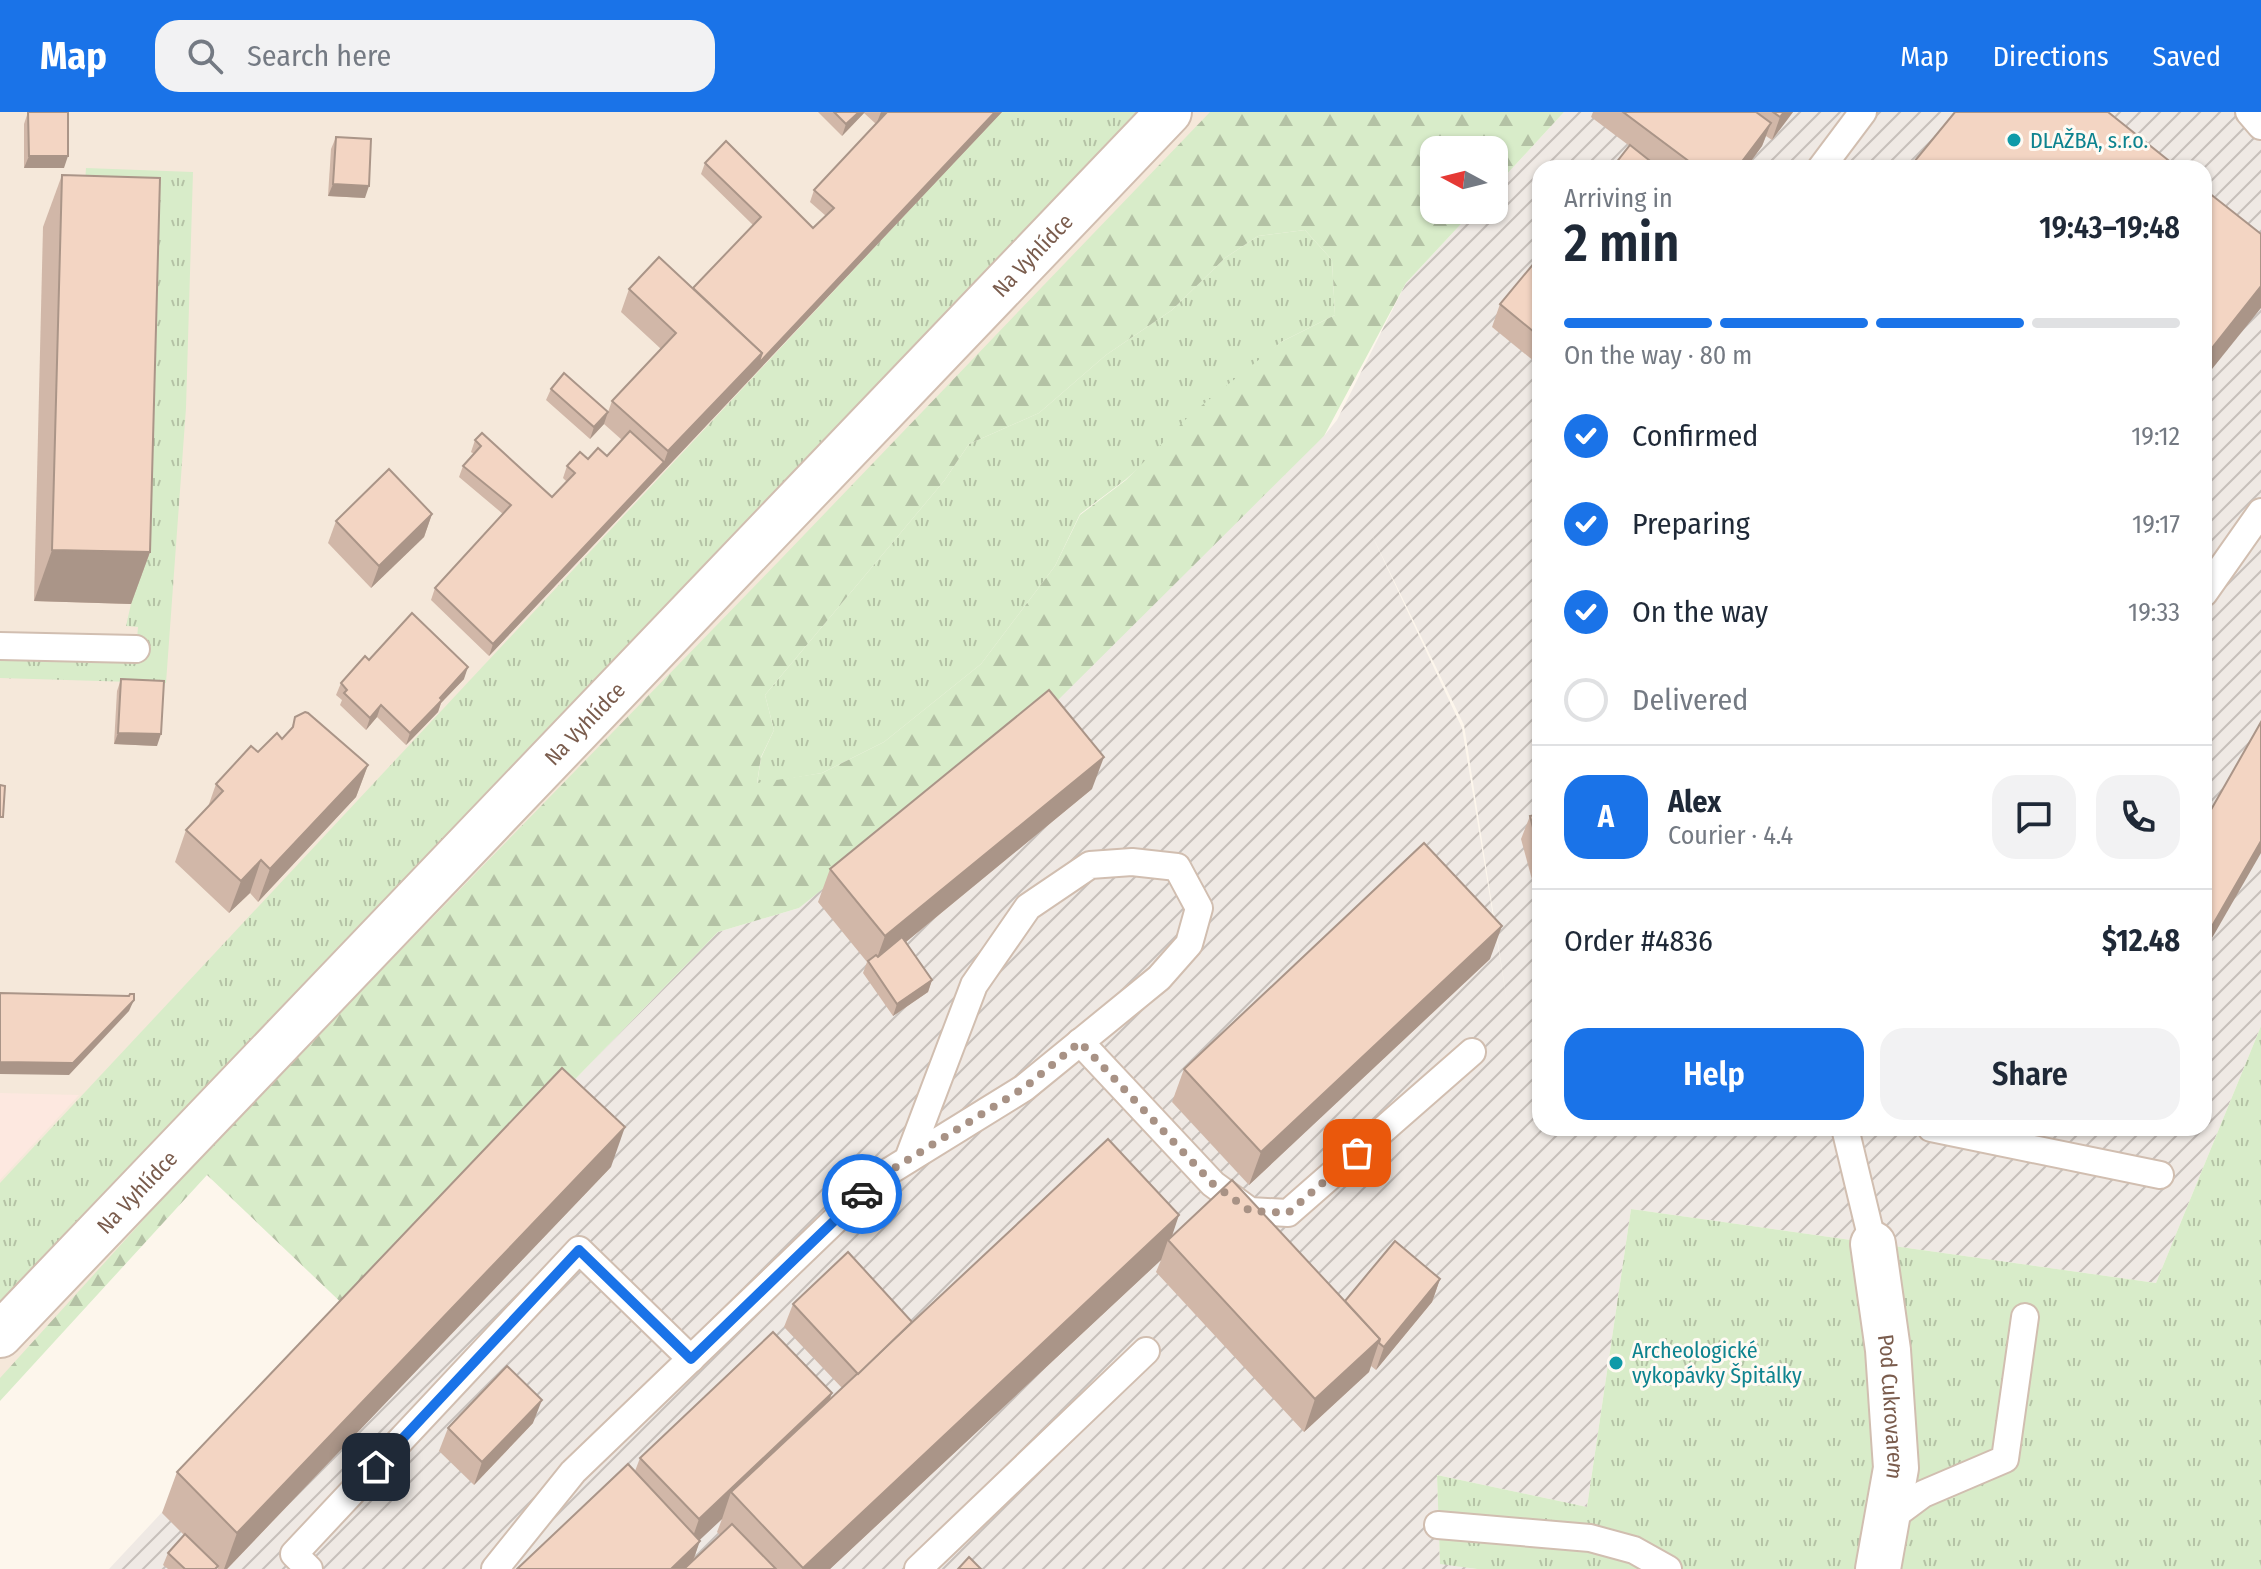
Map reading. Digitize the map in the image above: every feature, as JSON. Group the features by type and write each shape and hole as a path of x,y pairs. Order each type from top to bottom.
{"street":[{"name":"Na Vyhlídce","path":"0,1335 1169,112"},
{"name":"Pod Cukrovarem","path":"1873,1244 1888,1350 1896,1468 1878,1569"}],"lane":[{"path":"1827,160 1863,112"},
{"path":"2249,112 2261,126"},
{"path":"2212,582 2261,512"},
{"path":"0,646 136,649"},
{"path":"495,1569 573,1472 880,1177 1024,1088 1159,978 1189,944 1199,908 1177,867 1132,862 1090,865 1028,907 974,985 908,1159"},
{"path":"1080,1042 1213,1184 1250,1211 1288,1213 1472,1052"},
{"path":"1847,1136 1873,1244"},
{"path":"1970,1136 2160,1175"},
{"path":"309,1569 294,1554 579,1250 691,1359"},
{"path":"1888,1520 1923,1494 2005,1459 2025,1317"},
{"path":"918,1569 1146,1351"},
{"path":"1438,1525 1590,1538 1634,1550 1668,1569"}],"shaded area":[{"path":"0,112 1212,112 0,1386"},
{"path":"1564,112 2261,112 2261,1026 2156,1283 1631,1209 1587,1507 1437,1475 1440,1563 1477,1569 109,1569 350,1311 718,932 799,908 1324,436 1337,420 1406,283 1461,224 1508,224 1508,173","holes":["1370,531 1464,725 1507,1001 1462,728"]},
{"path":"0,1093 79,1095 0,1180"}],"green space":[{"path":"1001,112 1143,112 0,1323 0,1183"},
{"path":"1210,112 1564,112 1508,173 1508,136 1420,136 1420,224 1461,224 1406,283 1324,436 1054,704 799,908 718,932 350,1311 207,1175 0,1401 0,1378 204,1153","holes":["1305,230 1332,260 1335,315 1281,342 1191,414 1126,480 1080,515 1055,566 981,664 884,742 822,773 757,783 761,757 774,730 765,695 944,481 969,444 1039,413 1106,355 1172,310 1225,258 1258,236"]},
{"path":"86,168 193,172 186,408 166,683 0,678 0,659 135,663 138,627 126,626 131,604 82,228"},
{"path":"1305,230 1332,260 1335,315 1281,342 1125,480 1080,514 1055,566 981,664 884,742 822,773 757,784 761,758 774,730 765,695 944,481 969,444 1039,413 1106,355 1172,310 1225,258 1258,236"},
{"path":"2261,1026 2261,1569 1477,1569 1440,1564 1437,1475 1587,1507 1631,1209 2156,1283"}],"building":[{"path":"28,112 68,112 68,156 29,156"},
{"path":"834,112 859,112 846,124"},
{"path":"887,112 995,112 758,364 762,353 693,288 761,217 705,163 726,141 813,228 834,208 814,190"},
{"path":"1623,112 1756,112 1771,123 1743,160 1687,160"},
{"path":"1955,112 2108,112 2168,160 1916,160"},
{"path":"336,137 371,139 369,186 333,184"},
{"path":"1630,145 1649,160 1618,160"},
{"path":"62,175 160,178 150,552 52,550"},
{"path":"2212,195 2261,234 2261,286 2212,348"},
{"path":"659,257 762,353 668,451 612,401 676,333 629,289"},
{"path":"1532,266 1532,330 1500,304"},
{"path":"564,373 608,412 594,427 551,389"},
{"path":"630,431 664,462 493,644 435,588 511,505 463,466 481,446 475,440 482,433 552,497 575,473 567,466 580,452 588,459 598,448 607,456"},
{"path":"389,469 432,514 379,566 336,521"},
{"path":"412,613 468,667 410,733 381,705 370,718 344,693 347,690 341,683 365,656 369,660"},
{"path":"121,679 164,681 161,734 118,733"},
{"path":"1049,690 1104,757 885,936 830,869"},
{"path":"305,712 368,765 270,869 261,860 241,881 186,830 223,791 216,784 251,746 258,752 277,733 282,739 293,727 295,717"},
{"path":"2261,722 2261,841 2212,926 2212,808"},
{"path":"0,785 5,786 3,817 0,817"},
{"path":"1424,843 1502,926 1261,1152 1184,1069"},
{"path":"902,937 932,980 897,1004 868,961 876,955 878,957"},
{"path":"0,993 134,994 134,1000 73,1063 0,1062"},
{"path":"562,1068 625,1127 237,1533 177,1472"},
{"path":"1108,1139 1179,1215 803,1568 731,1492"},
{"path":"1232,1180 1380,1339 1315,1399 1168,1240"},
{"path":"1395,1241 1440,1279 1384,1347 1345,1301"},
{"path":"848,1252 912,1322 858,1374 793,1304"},
{"path":"773,1332 832,1393 699,1519 640,1458"},
{"path":"507,1366 542,1400 482,1462 448,1428"},
{"path":"628,1464 700,1541 671,1569 517,1569"},
{"path":"732,1524 776,1569 684,1569"},
{"path":"185,1534 218,1566 215,1569 185,1569 168,1553"},
{"path":"969,1557 981,1569 958,1569"}],"way so far":[{"path":"862,1194 880,1177 1024,1088 1080,1042 1213,1184 1250,1211 1288,1213 1357,1153"}],"place":[{"name":"DLAŽBA, s.r.o.","path":"2014,140"},
{"name":"Archeologické vykopávky Špitálky","path":"1616,1363"}],"route":[{"path":"376,1467 579,1250 691,1359 862,1194"}]}
